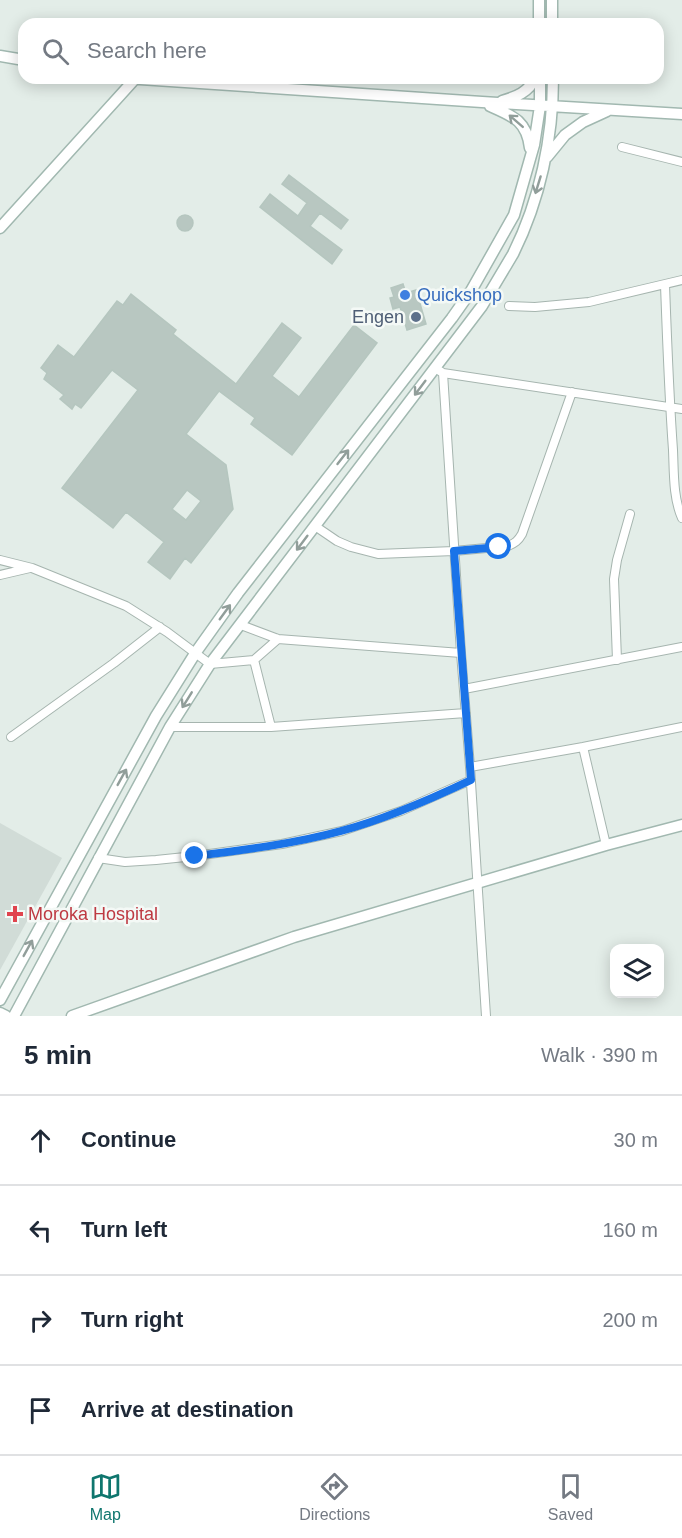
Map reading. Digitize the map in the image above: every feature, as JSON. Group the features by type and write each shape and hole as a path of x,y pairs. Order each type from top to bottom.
{"street":[{"path":"539,0 539,18"},
{"path":"552,0 552,18"},
{"path":"0,56 18,59"},
{"path":"0,228 126,84"},
{"path":"205,84 682,114"},
{"path":"488,103 517,96 527,90 530,84"},
{"path":"14,1016 170,728 210,664 315,526 439,371 482,306 512,254 525,225 540,179 549,136 541,84"},
{"path":"0,1000 156,716 196,652 238,593 471,291 514,215 552,84"},
{"path":"488,103 521,123 529,136 531,154"},
{"path":"544,160 565,135 583,122 610,109"},
{"path":"622,147 682,162"},
{"path":"509,306 535,307 589,302 682,280"},
{"path":"665,285 676,499 682,518"},
{"path":"439,371 682,409"},
{"path":"439,371 471,780 486,1016"},
{"path":"315,526 351,548 378,554 454,551 508,546 518,542 572,392"},
{"path":"617,660 614,579 630,514"},
{"path":"0,560 32,568 126,606 160,627 210,664 254,660 278,639"},
{"path":"0,575 32,568"},
{"path":"241,625 278,639 460,653"},
{"path":"11,737 160,627"},
{"path":"464,689 682,647"},
{"path":"254,660 272,727"},
{"path":"170,728 272,727 466,713"},
{"path":"470,767 682,727"},
{"path":"583,747 606,845"},
{"path":"98,858 125,862 156,860 282,844 342,831 400,811 471,780"},
{"path":"72,1016 294,937 606,845 682,825"},
{"path":"0,1013 6,1016"}],"shaded area":[{"name":"Moroka Hospital","path":"0,823 62,858 0,970"}],"building":[{"path":"289,175 348,220 341,229 320,213 310,226 342,250 332,264 260,207 270,194 298,216 307,203 282,184"},
{"path":"182,215 188,215 193,223 191,229 182,231 177,226 177,220"},
{"path":"403,284 406,293 416,290 426,324 407,330 400,307 393,309 390,298 394,297 391,288"},
{"path":"131,294 176,330 173,334 236,384 282,323 301,338 272,376 299,397 354,325 377,343 292,455 251,424 255,418 219,391 186,434 226,465 233,509 191,563 185,558 170,579 148,562 164,542 126,512 113,528 62,488 138,390 112,370 81,408 75,404 72,409 60,399 64,395 44,379 47,373 41,368 58,345 74,357 117,301 123,305","holes":["187,490 201,501 186,520 172,509"]}],"place":[{"name":"Quickshop","path":"405,295"},
{"name":"Engen","path":"416,317"},
{"name":"Moroka Hospital","path":"15,914"}],"route":[{"path":"195,856 282,844 342,831 400,811 471,780 454,551 499,547"}]}
